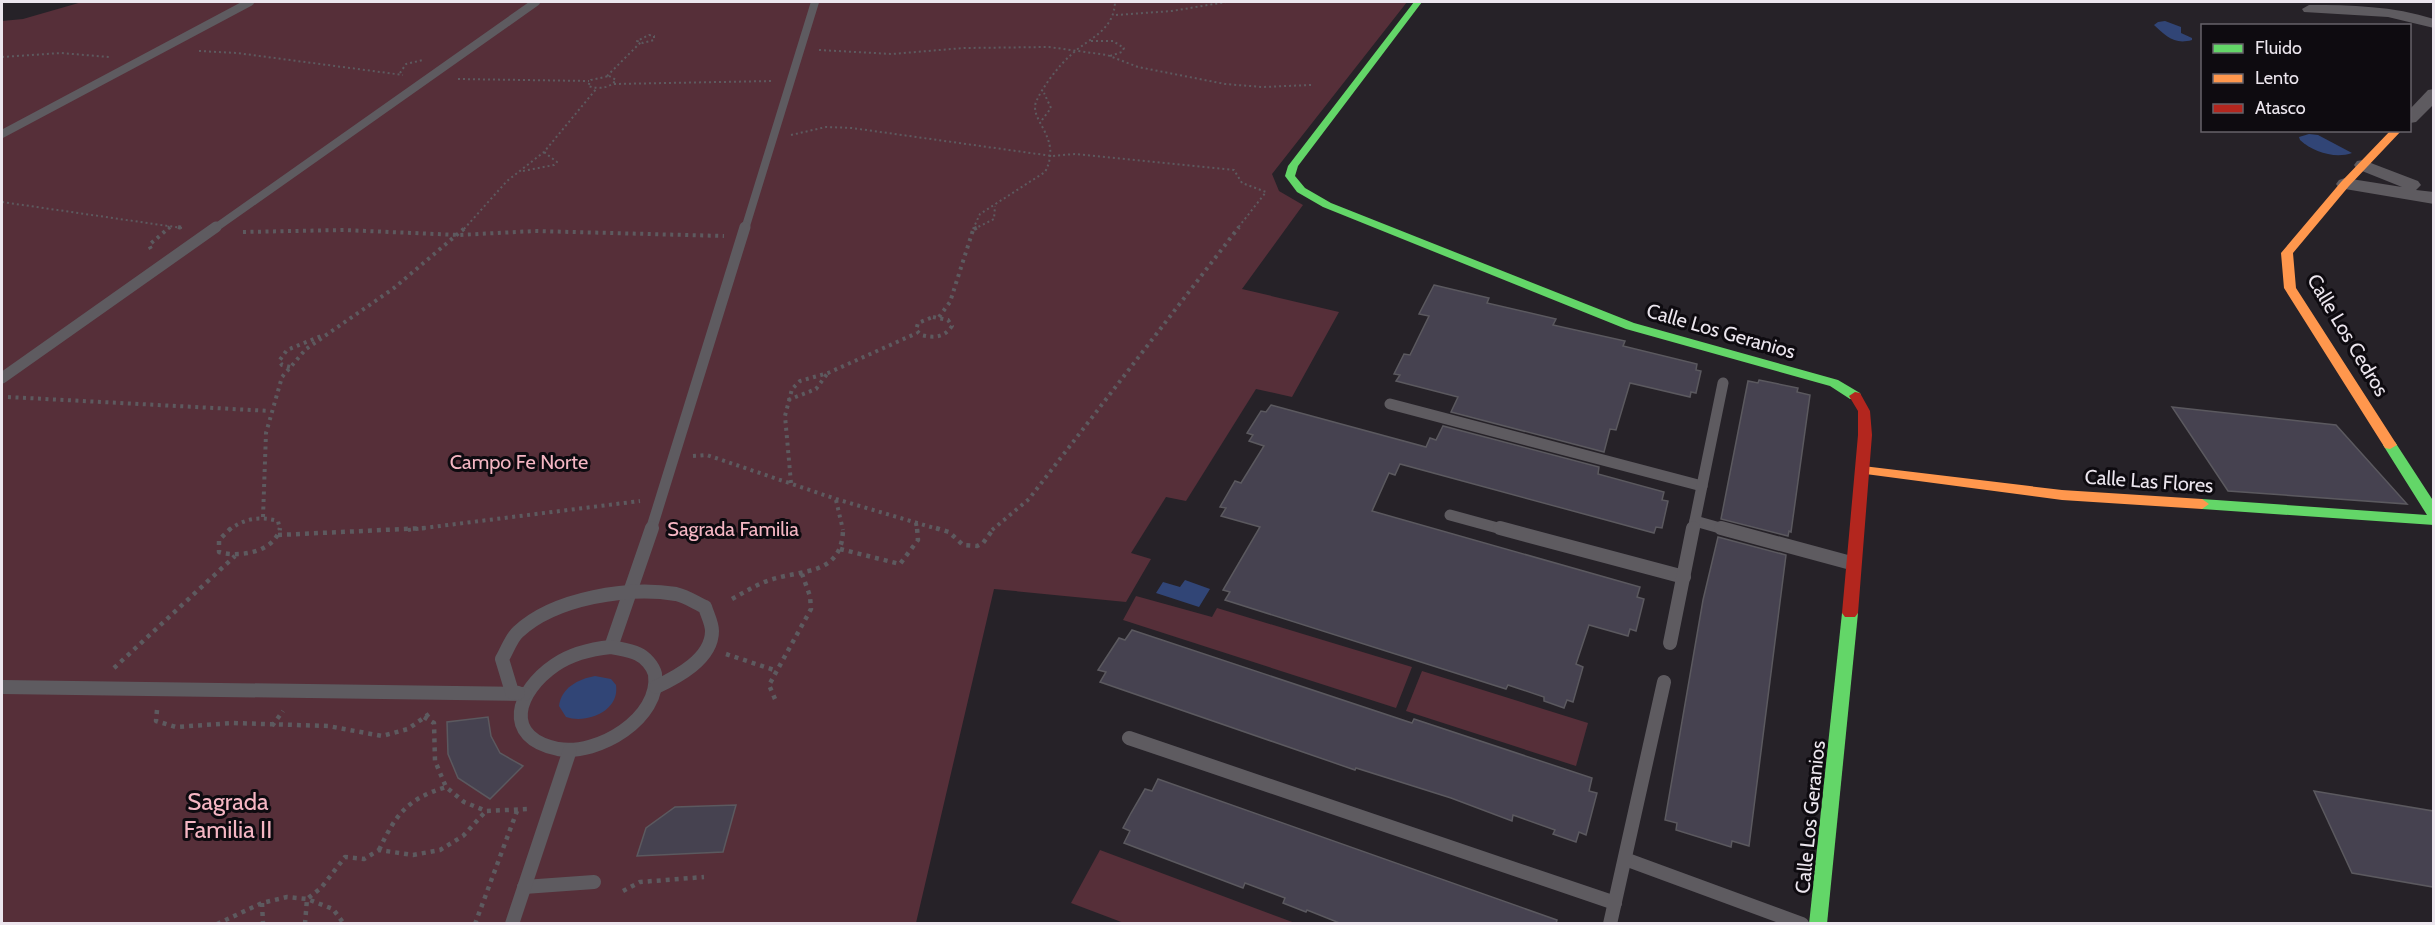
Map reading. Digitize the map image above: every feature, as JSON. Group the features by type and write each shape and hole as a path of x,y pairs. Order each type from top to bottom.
{"street":[{"name":"Calle Los Geranios","path":"1418,2 1293,166 1290,176 1295,186 1327,205 1612,319 1692,345 1834,384 1851,392 1860,401 1864,411 1863,470 1818,924"},
{"path":"2309,9 2380,11 2413,17 2433,24"},
{"path":"2411,116 2433,94"},
{"name":"Calle Los Cedros","path":"2395,132 2345,184 2287,253 2290,288 2433,514"},
{"path":"2363,165 2433,196"},
{"path":"2345,184 2433,196"},
{"name":"Calle Las Flores","path":"1863,470 2062,495 2433,520"}],"lane":[{"path":"2,134 250,2"},
{"path":"2,378 536,2"},
{"path":"611,647 662,498 815,2"},
{"path":"1670,643 1723,383"},
{"path":"1390,404 1702,486"},
{"path":"1450,515 1684,578"},
{"path":"1695,520 1855,564"},
{"path":"525,694 512,692 503,679 501,664 507,647 519,631 537,617 573,601 630,591 681,594 697,600 709,612 712,627 709,644 697,661 679,676 656,687"},
{"path":"611,647 638,652 648,660 656,672 656,687 650,705 636,722 617,736 593,746 570,750 548,748 531,740 521,727 519,711 525,694 537,678 554,665 574,655 611,647"},
{"path":"1610,924 1665,682"},
{"path":"2,687 525,694"},
{"path":"1129,738 1615,903"},
{"path":"512,924 570,750"},
{"path":"1625,859 1802,924"},
{"path":"524,887 594,882"}],"path":[{"path":"939,317 950,302 980,214 1046,172 1052,156 1042,120 1035,108 1065,61 1106,28 1116,15 1115,2"},
{"path":"1116,15 1172,11 1226,2"},
{"path":"161,49 248,55 427,78 589,81 607,76 641,42 652,41 655,38 641,37 637,40 641,42"},
{"path":"1090,40 1110,40 1121,44 1124,48 1122,52 1109,56"},
{"path":"801,50 892,54 1007,46 1076,50 1109,56 1138,67 1225,84 1262,87 1311,85"},
{"path":"2,57 61,52 136,62"},
{"path":"607,76 615,78 614,84"},
{"path":"589,81 588,86 597,88 614,84 791,80"},
{"path":"263,517 266,433 282,377 306,349 394,288 459,235 507,181 544,152 597,88"},
{"path":"1042,120 1051,108 1044,93"},
{"path":"674,457 707,455 836,499 949,532 957,541 970,547 983,543 992,530 1029,499 1266,192 1242,183 1236,177 1234,170 1075,154 1052,156 852,128 816,129 773,140"},
{"path":"521,172 554,165 557,162 544,152"},
{"path":"2,202 208,232 344,230 459,235 535,231 743,237"},
{"path":"974,229 994,221 997,216 995,206"},
{"path":"791,483 785,416 792,389 800,381 828,373 918,333 932,338 948,332 952,326 951,322 939,317 922,320 916,326 918,333"},
{"path":"290,367 282,365 279,361 287,350 324,335"},
{"path":"788,400 816,389 828,373"},
{"path":"2,397 271,411"},
{"path":"278,535 323,535 492,522 662,498"},
{"path":"732,600 770,580 802,574 832,562 845,539 844,518 836,499"},
{"path":"93,687 234,556 262,548 278,535 281,525 278,521 263,517 242,522 224,533 219,540 219,552 234,556"},
{"path":"840,549 900,564 918,540 916,522"},
{"path":"775,699 769,685 811,609 810,596 802,574"},
{"path":"724,654 777,671"},
{"path":"159,688 156,721 176,727 233,723 328,726 382,736 408,729 457,693"},
{"path":"424,717 434,723 435,761 446,787 464,802 486,811 517,811 551,806"},
{"path":"307,898 321,888 345,857 364,859 379,850 389,828 405,805 424,792 446,787"},
{"path":"379,850 401,855 424,854 451,847 467,834 486,811"},
{"path":"475,924 517,811"},
{"path":"623,891 640,882 704,877"},
{"path":"217,924 262,903 287,897 307,898 333,909 344,924"},
{"path":"305,924 307,898"},
{"path":"262,903 262,924"}],"green space":[{"name":"Campo Fe Norte","path":"82,2 1407,2 1272,174 1279,191 1303,205 1242,289 1339,312 1292,397 1256,389 1186,501 1166,497 1131,553 1151,559 1126,602 994,589 916,923 2,923 2,21 23,19"},
{"path":"1136,596 1212,617 1217,608 1412,667 1396,708 1123,620"},
{"path":"1422,671 1588,723 1576,766 1406,711"},
{"path":"1100,850 1295,923 1124,923 1071,903"}],"water":[{"path":"2165,21 2181,27 2181,33 2192,40 2175,40 2154,25"},
{"path":"2309,134 2318,135 2352,153 2332,155 2318,151 2300,140 2299,137"},
{"path":"1185,580 1210,589 1199,607 1156,593 1163,582 1180,587"},
{"path":"595,676 611,679 616,685 613,702 592,717 574,719 566,717 559,706 563,694 571,685"}],"building":[{"path":"1434,285 1489,298 1487,303 1556,319 1553,325 1625,341 1623,346 1697,364 1696,370 1701,371 1696,393 1691,392 1690,397 1630,383 1616,430 1610,429 1604,452 1451,412 1458,397 1396,381 1400,375 1394,374 1404,354 1410,355 1429,316 1419,314"},
{"path":"1759,380 1798,388 1797,392 1810,395 1791,532 1789,531 1788,536 1721,519 1748,381 1758,383"},
{"path":"1271,405 1426,447 1430,438 1436,440 1443,426 1599,467 1598,474 1664,492 1662,500 1668,501 1662,528 1656,527 1654,533 1400,464 1395,475 1389,473 1372,511 1640,587 1637,597 1644,599 1636,631 1630,629 1628,636 1589,625 1576,664 1583,667 1573,702 1567,700 1564,708 1544,701 1544,697 1508,685 1506,689 1225,600 1230,592 1223,590 1260,527 1221,516 1226,508 1220,507 1235,481 1241,483 1264,446 1249,441 1253,435 1247,433 1261,411 1266,412"},
{"path":"2172,407 2336,425 2407,504 2228,491"},
{"path":"1718,537 1786,555 1749,846 1732,841 1731,847 1676,830 1677,823 1665,820 1703,600"},
{"path":"1132,630 1412,723 1414,719 1592,778 1589,791 1597,793 1586,835 1579,832 1576,842 1553,834 1555,830 1513,815 1512,821 1451,798 1356,768 1355,770 1100,682 1106,672 1098,670 1119,638 1125,640"},
{"path":"488,717 491,736 500,753 523,766 490,799 458,778 448,754 447,722"},
{"path":"1158,779 1557,920 1556,924 1342,924 1307,910 1306,912 1283,903 1285,898 1245,883 1243,888 1124,843 1130,831 1123,828 1145,789 1152,791"},
{"path":"2314,791 2433,811 2433,887 2352,873"},
{"path":"736,805 723,852 637,856 646,828 675,807"}],"traffic: fast":[{"path":"1418,2 1293,166 1290,176 1301,190 1327,205 1630,326 1834,383 1855,396"},
{"path":"2390,445 2434,514"},
{"path":"2202,504 2434,520"},
{"path":"1818,924 1850,613"}],"traffic: slow":[{"path":"2390,445 2290,288 2287,253 2345,184 2395,132"},
{"path":"1863,470 2062,495 2202,504"}],"traffic: jam":[{"path":"1850,613 1865,435 1864,411 1855,396"}],"park label":[{"name":"Sagrada Familia","path":"733,529"},
{"name":"Sagrada Familia II","path":"228,816"}]}
